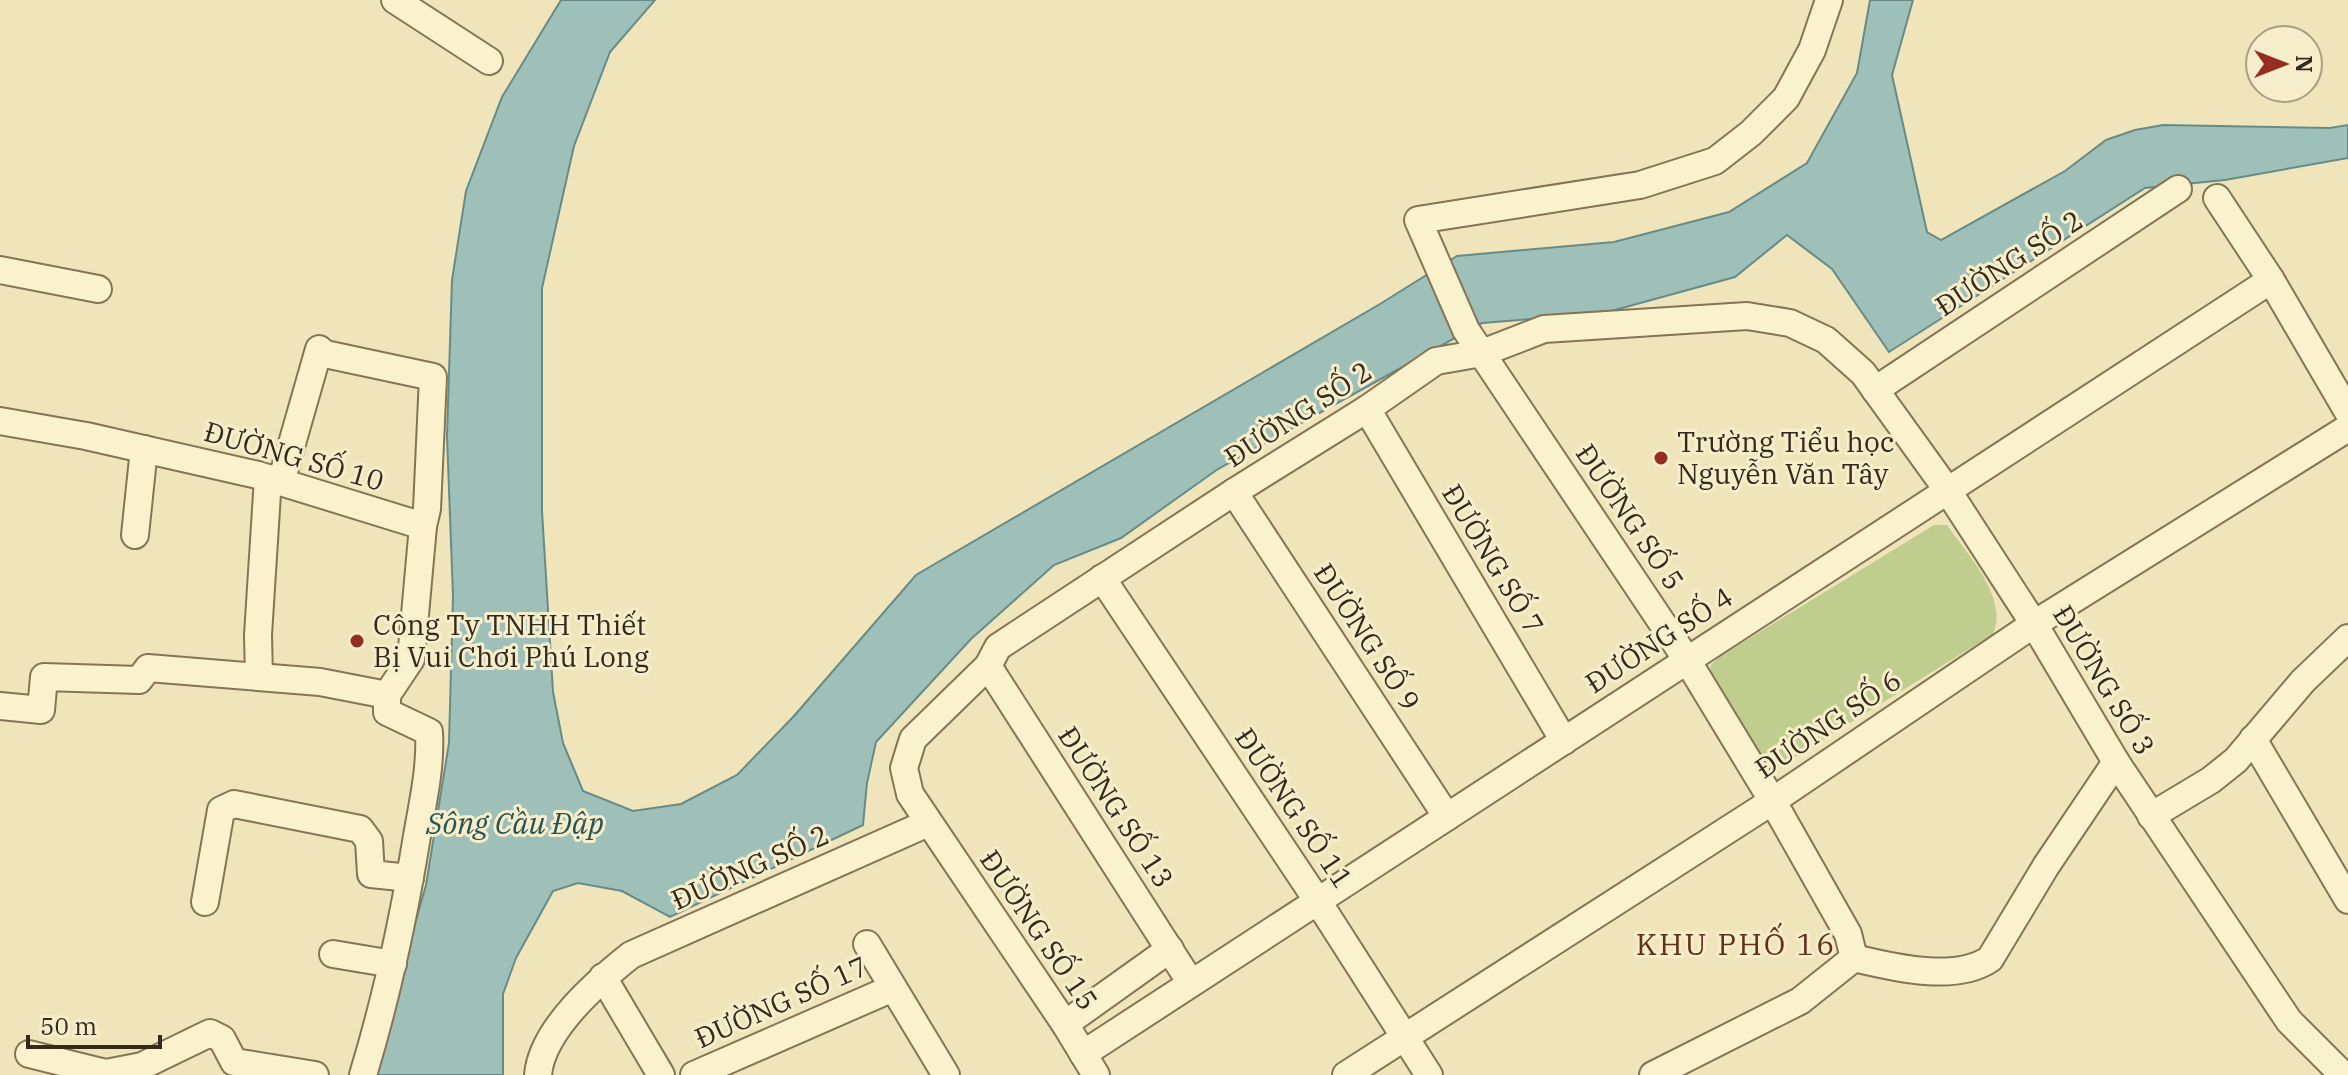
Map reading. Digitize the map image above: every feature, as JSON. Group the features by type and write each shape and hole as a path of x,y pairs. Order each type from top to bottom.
{"street":[{"path":"395,0 422,7 489,61"},
{"name":"ĐƯỜNG SỐ 5","path":"1829,0 1812,50 1786,98 1751,133 1715,161 1640,185 1418,220 1466,330 1687,660 1848,934 1854,958"},
{"name":"ĐƯỜNG SỐ 2","path":"538,1075 551,1038 577,1004 603,977 631,955 928,823 910,794 904,768 913,739 988,666 998,647 1367,409 1436,361 1482,353 1544,329 1747,316 1790,323 1826,340 1869,381 2178,189"},
{"path":"2217,198 2271,280 2348,412"},
{"path":"0,270 98,289"},
{"name":"ĐƯỜNG SỐ 4","path":"1090,1065 1191,983 2271,280"},
{"name":"ĐƯỜNG SỐ 10","path":"0,421 144,449 274,480 423,526 427,509 433,377 325,354 319,349 274,480"},
{"name":"ĐƯỜNG SỐ 3","path":"1869,381 1948,491 2034,624 2116,762 2289,1021 2343,1075"},
{"name":"ĐƯỜNG SỐ 7","path":"1367,409 1564,741"},
{"name":"ĐƯỜNG SỐ 6","path":"1346,1075 1772,800 2034,624 2348,428"},
{"path":"135,535 144,449"},
{"path":"259,677 258,635 274,480"},
{"name":"ĐƯỜNG SỐ 9","path":"1234,492 1447,817"},
{"path":"363,1075 393,964 430,758 429,732 387,712 387,695 411,659 423,526"},
{"name":"ĐƯỜNG SỐ 11","path":"1102,578 1317,900 1429,1075"},
{"path":"2151,816 2211,780 2236,760 2303,681 2344,652"},
{"name":"ĐƯỜNG SỐ 13","path":"988,666 1191,983"},
{"path":"0,706 41,710 44,677 139,680 148,668 320,682 387,695"},
{"path":"2253,739 2348,900"},
{"path":"1653,1075 1800,1001 1854,958 1896,968 1962,971 1990,959 2046,866 2116,762"},
{"path":"205,902 221,810 234,804 360,829 369,841 371,874 410,878"},
{"name":"ĐƯỜNG SỐ 15","path":"928,823 1090,1065"},
{"name":"ĐƯỜNG SỐ 17","path":"867,944 946,1075"},
{"path":"1065,1024 1170,949"},
{"path":"333,954 393,964"},
{"path":"603,977 661,1075"},
{"name":"ĐƯỜNG SỐ 17","path":"694,1075 893,988"},
{"path":"29,1054 106,1073 146,1071 210,1033 222,1039 234,1062 315,1075"}],"green space":[{"path":"1934,525 1947,525 1984,577 1995,606 1993,634 1781,766 1770,768 1761,761 1712,679 1710,666 1719,657"}],"water":[{"name":"Sông Cầu Đập","path":"561,0 655,0 610,52 574,146 542,288 542,511 553,692 563,743 583,791 633,811 681,804 737,775 794,716 916,575 1457,256 1614,242 1729,212 1807,163 1857,73 1870,0 1913,0 1892,75 1927,232 1941,240 2065,171 2106,140 2135,130 2163,125 2330,128 2348,125 2348,158 2225,180 2145,188 1889,352 1832,269 1787,235 1735,277 1604,313 1482,323 1218,469 1121,538 1054,565 971,639 876,742 867,783 863,825 670,917 622,891 578,883 553,891 516,958 503,994 503,1075 372,1075 426,885 449,743 453,596 447,436 452,280 466,191 502,97"}],"place":[{"name":"Trường Tiểu học Nguyễn Văn Tây","path":"1661,458"},
{"name":"Công Ty TNHH Thiết Bị Vui Chơi Phú Long","path":"357,641"}],"district":[{"name":"KHU PHỐ 16","path":"1736,945"}]}
